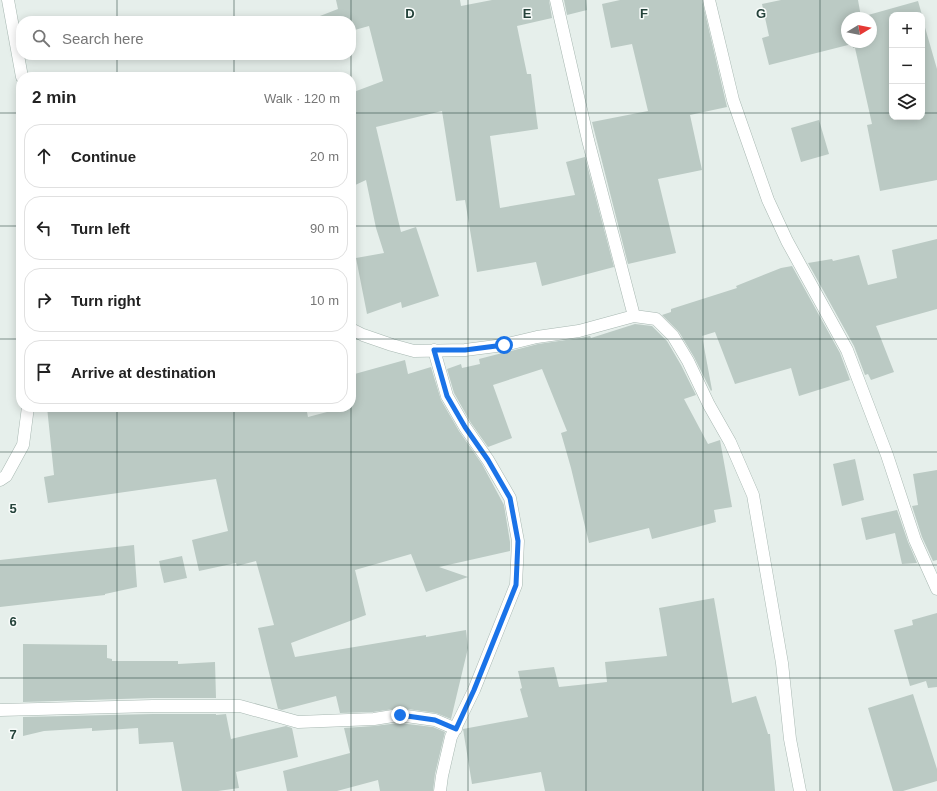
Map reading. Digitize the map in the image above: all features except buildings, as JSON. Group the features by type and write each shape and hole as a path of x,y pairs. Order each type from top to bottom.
{"street":[{"path":"8,0 16,44"},
{"path":"556,0 588,140 634,316"},
{"path":"709,0 734,100 768,200 787,241 847,350 887,456 915,540 937,589"},
{"path":"19,60 21,72"},
{"path":"356,331 363,335 392,345 414,350 465,350 504,345 537,337 579,331 634,316 656,319 673,336 688,361 709,405 730,442 753,495 782,663 790,739 800,791"},
{"path":"434,350 447,396 465,427 488,460 510,498 518,541 516,585 474,690 451,737 440,791"},
{"path":"0,480 6,476 23,445 27,412"},
{"path":"0,710 153,706 240,706 298,722 374,719 400,715 435,720 456,729"}],"route":[{"path":"400,715 435,720 456,729 474,690 516,585 518,541 510,498 488,460 465,427 447,396 434,350 465,350 504,345"}]}
